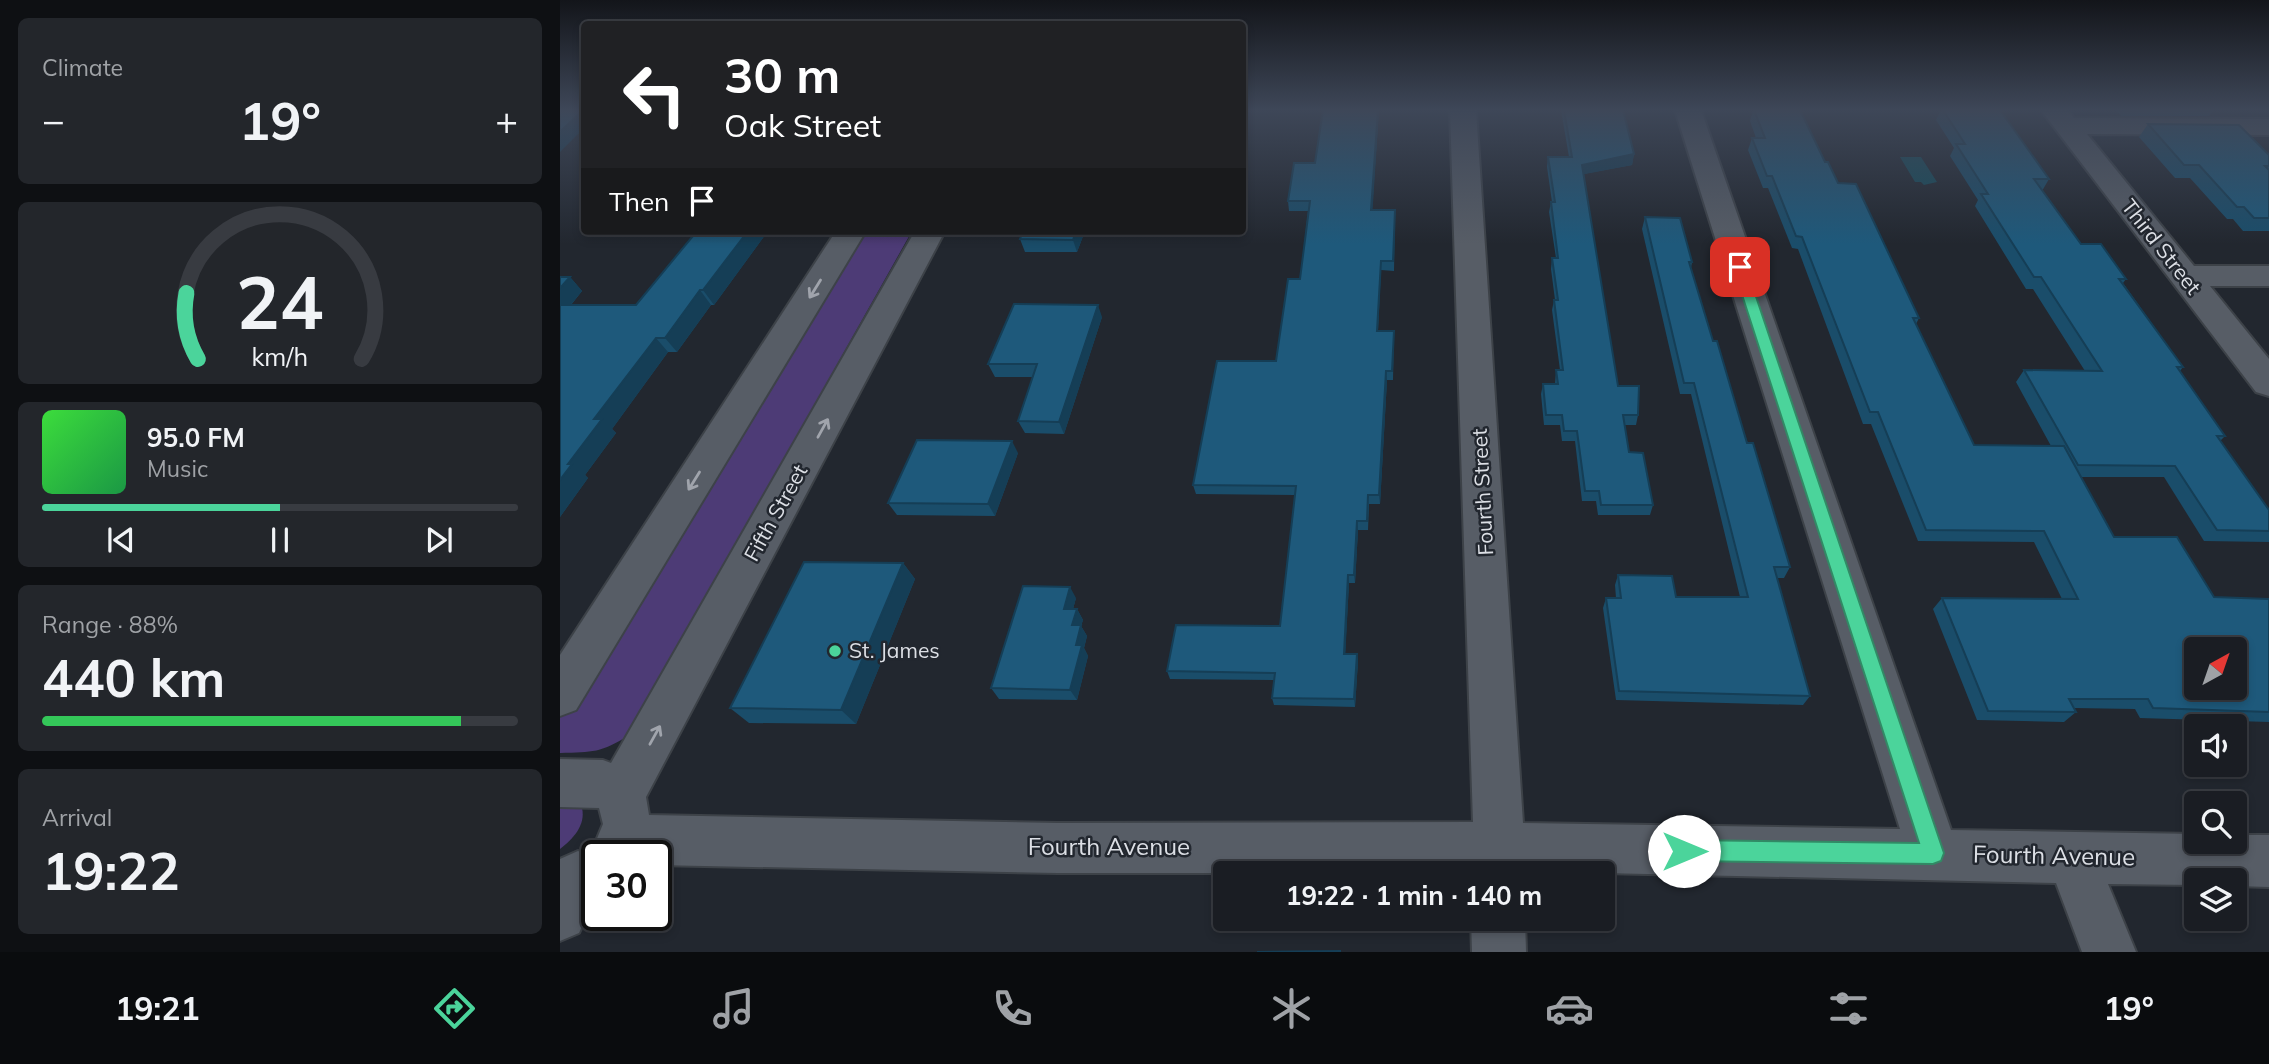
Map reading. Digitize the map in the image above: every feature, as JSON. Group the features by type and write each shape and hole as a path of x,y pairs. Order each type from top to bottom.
{"street":[{"name":"Fourth Street","path":"1466,154 1500,861"},
{"path":"1703,154 1933,853"},
{"name":"Third Street","path":"2089,154 2269,383"},
{"path":"560,695 848,235"},
{"name":"Fifth Street","path":"603,840 928,235"},
{"path":"2184,275 2269,276"},
{"path":"560,783 603,784 595,840"},
{"name":"Fourth Avenue","path":"650,840 1058,848 1437,847 1496,861"},
{"name":"Fourth Avenue","path":"1548,861 1933,853 2269,861"},
{"path":"2072,858 2109,952"},
{"path":"1498,931 1499,952"}],"shaded area":[{"path":"858,235 910,235 629,735 596,750 560,753 560,715"},
{"path":"560,807 582,808 583,814 577,831 560,849"}],"water":[{"path":"1900,157 1921,157 1937,182 1924,185 1915,182"}],"building":[{"path":"1316,154 1375,154 1371,210 1395,210 1393,261 1381,261 1377,331 1394,331 1392,371 1386,371 1379,495 1368,495 1367,521 1357,521 1354,575 1348,575 1344,654 1357,654 1354,699 1272,698 1275,673 1167,671 1176,625 1280,626 1296,486 1193,485 1217,361 1276,361 1288,279 1300,279 1310,201 1288,201 1294,163 1315,163"},
{"path":"1572,154 1632,154 1582,165 1618,386 1639,386 1638,415 1623,415 1629,452 1643,453 1653,505 1601,505 1599,491 1585,491 1577,431 1564,431 1562,415 1546,415 1543,384 1558,384 1556,370 1563,370 1554,300 1558,300 1552,258 1558,258 1551,202 1555,202 1548,157 1572,157"},
{"path":"1758,154 1821,154 1838,183 1856,184 1919,318 1913,318 1974,445 2064,446 2114,537 2177,537 2214,597 2269,599 2269,712 2153,708 2148,699 2069,699 2076,712 1988,711 1942,598 2078,599 2044,531 1926,530 1878,412 1870,412 1802,237 1796,236 1772,176 1767,176"},
{"path":"1963,154 2032,154 2049,179 2034,179 2081,244 2101,244 2126,279 2119,279 2183,367 2177,367 2225,436 2217,436 2269,510 2269,531 2217,530 2175,466 2078,465 2024,370 2102,371 2041,277 2034,277 1981,194 1988,194"},
{"path":"2175,154 2268,154 2269,166 2265,166 2269,170 2269,218 2254,218 2244,207 2237,207 2199,165 2184,165"},
{"path":"1645,217 1680,218 1692,262 1689,262 1713,341 1717,341 1747,443 1753,443 1790,567 1774,567 1810,696 1619,691 1606,598 1621,598 1618,575 1672,576 1676,597 1748,597 1694,383 1684,383"},
{"path":"694,235 745,235 665,338 656,338 594,419 602,419 568,464 572,464 560,480 560,305 636,305"},
{"path":"1022,235 1075,235 1073,240 1020,239"},
{"path":"560,277 570,277 560,288"},
{"path":"1014,304 1098,305 1059,422 1018,421 1037,364 988,364"},
{"path":"917,440 1012,441 988,504 888,503"},
{"name":"St. James","path":"804,562 903,563 841,710 730,708"},
{"path":"1023,586 1070,587 1064,609 1077,609 1072,625 1081,625 1076,645 1082,645 1070,690 991,688"},
{"path":"1340,951 1340,952 1257,952"}],"place":[{"name":"St. James","path":"835,651"}],"route":[{"path":"1684,851 1933,853 1740,267"}]}
